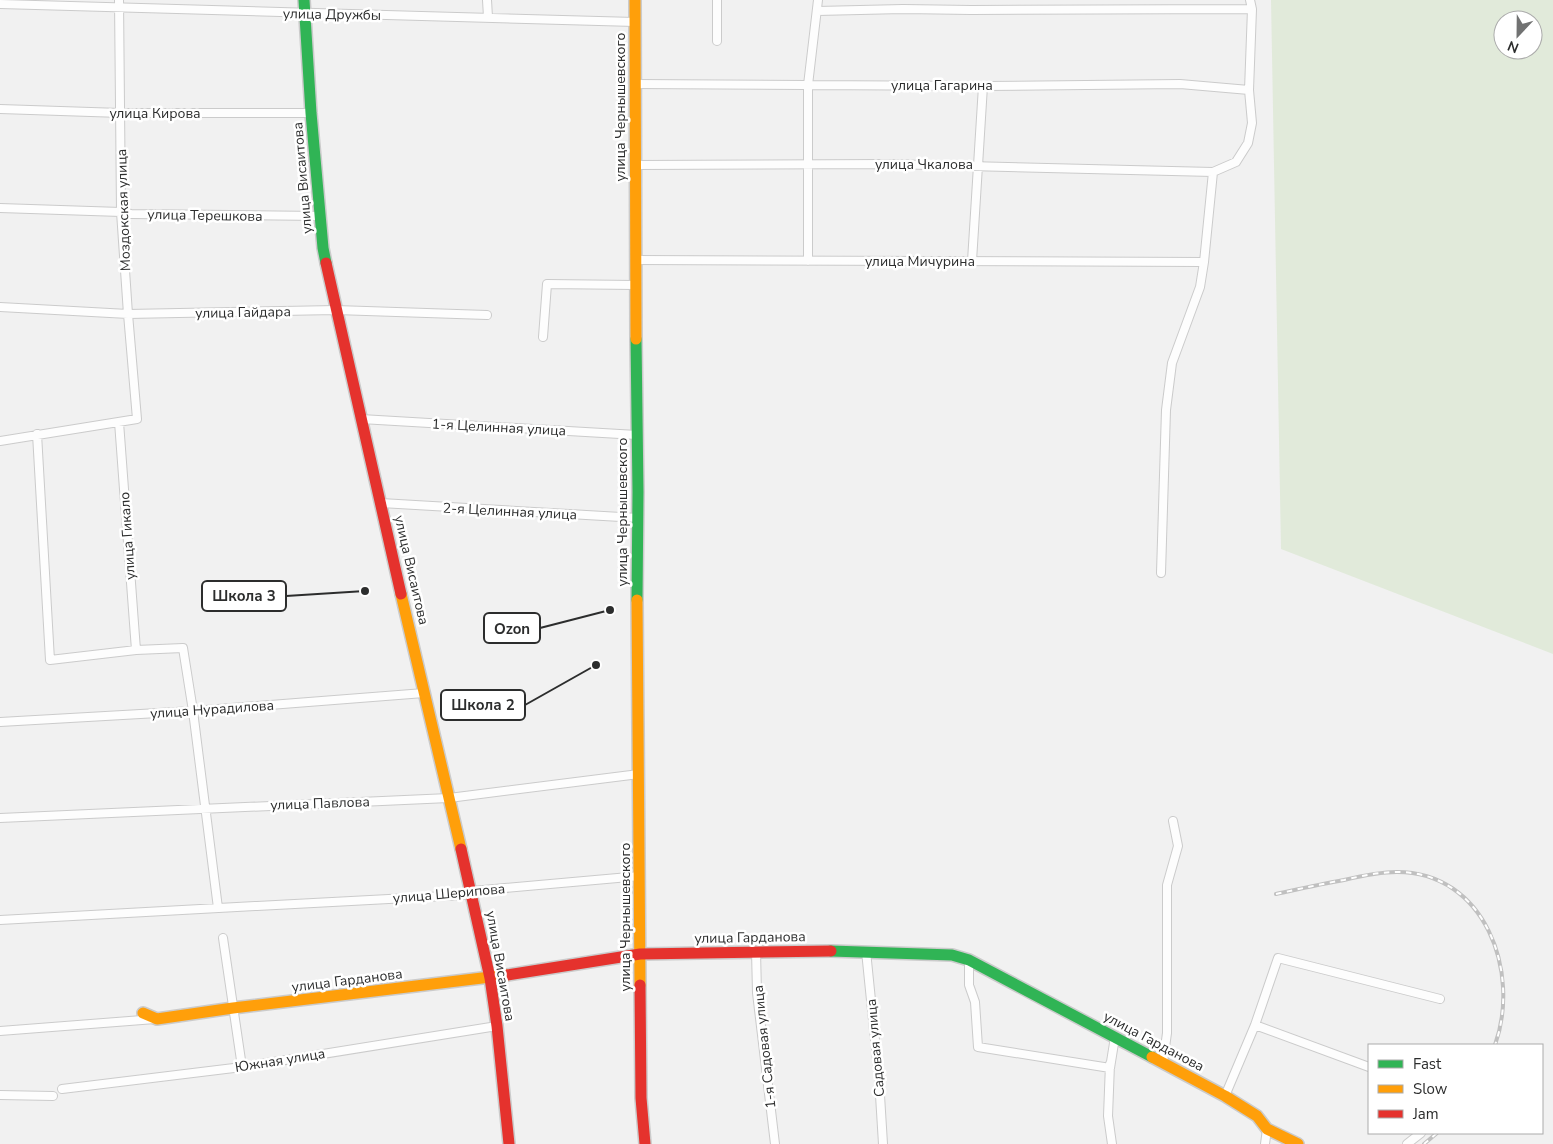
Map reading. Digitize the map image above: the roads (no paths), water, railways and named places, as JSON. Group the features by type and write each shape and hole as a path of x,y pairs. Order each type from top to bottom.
{"street":[{"name":"улица Висаитова","path":"304,0 311,113 323,248 424,693 472,891 490,978 509,1144"},
{"path":"487,0 488,17"},
{"name":"улица Чернышевского","path":"635,0 635,284 641,1098 645,1144"},
{"path":"717,0 717,41"},
{"path":"808,261 808,85 818,0"},
{"path":"1161,573 1166,410 1172,363 1200,287 1213,172 1236,162 1248,142 1252,123 1249,90 1252,9 1250,0"},
{"name":"улица Дружбы","path":"0,4 119,4 305,14 635,22"},
{"name":"Моздокская улица","path":"119,4 121,212 137,419 119,422"},
{"path":"817,10 903,4 972,10 1252,9"},
{"name":"улица Гагарина","path":"635,84 983,86 1180,84 1249,90"},
{"path":"972,261 983,86"},
{"name":"улица Кирова","path":"0,109 121,113 311,113"},
{"name":"улица Чкалова","path":"635,165 977,165 1213,172"},
{"name":"улица Терешкова","path":"0,208 121,212 131,214 320,216"},
{"name":"улица Мичурина","path":"635,260 1204,262"},
{"path":"543,337 547,284 635,284"},
{"name":"улица Гайдара","path":"0,308 128,314 336,310 487,315"},
{"name":"1-я Целинная улица","path":"361,419 637,435"},
{"path":"0,440 119,422"},
{"name":"улица Гикало","path":"119,422 136,650"},
{"path":"37,434 50,660 136,650 183,648 193,711 218,908"},
{"name":"2-я Целинная улица","path":"381,503 638,518"},
{"name":"улица Нурадилова","path":"0,722 193,711 424,693"},
{"name":"улица Павлова","path":"0,818 449,798 639,774"},
{"path":"1163,1062 1167,1033 1167,884 1178,846 1173,820"},
{"name":"улица Шерипова","path":"0,920 464,895 472,891 640,876"},
{"path":"223,938 242,1067"},
{"name":"1-я Садовая улица","path":"756,951 757,993 775,1144"},
{"name":"улица Гарданова","path":"0,1031 157,1019 233,1008 490,978 640,954 866,951 952,955 969,960 1163,1062 1257,1116 1266,1129 1298,1144"},
{"name":"Садовая улица","path":"866,951 879,1079 883,1144"},
{"path":"1225,1096 1255,1024 1278,958 1440,999"},
{"path":"969,960 968,985 975,1002 978,1047 1110,1068 1110,1064"},
{"path":"143,1013 157,1019"},
{"path":"1255,1024 1368,1067"},
{"name":"Южная улица","path":"62,1089 242,1067 497,1026"},
{"path":"1112,1144 1108,1116 1110,1064 1115,1037"},
{"path":"0,1095 53,1096"},
{"path":"1265,1144 1266,1129"},
{"path":"1407,1144 1420,1134"}],"railway":[{"path":"1276,894 1390,872 1428,876 1453,889 1474,907 1489,931 1499,958 1503,987 1502,1017 1495,1044"},
{"path":"1424,1144 1436,1134"}],"place":[{"name":"Школа 3","path":"365,591"},
{"name":"Ozon","path":"610,610"},
{"name":"Школа 2","path":"596,665"}]}
